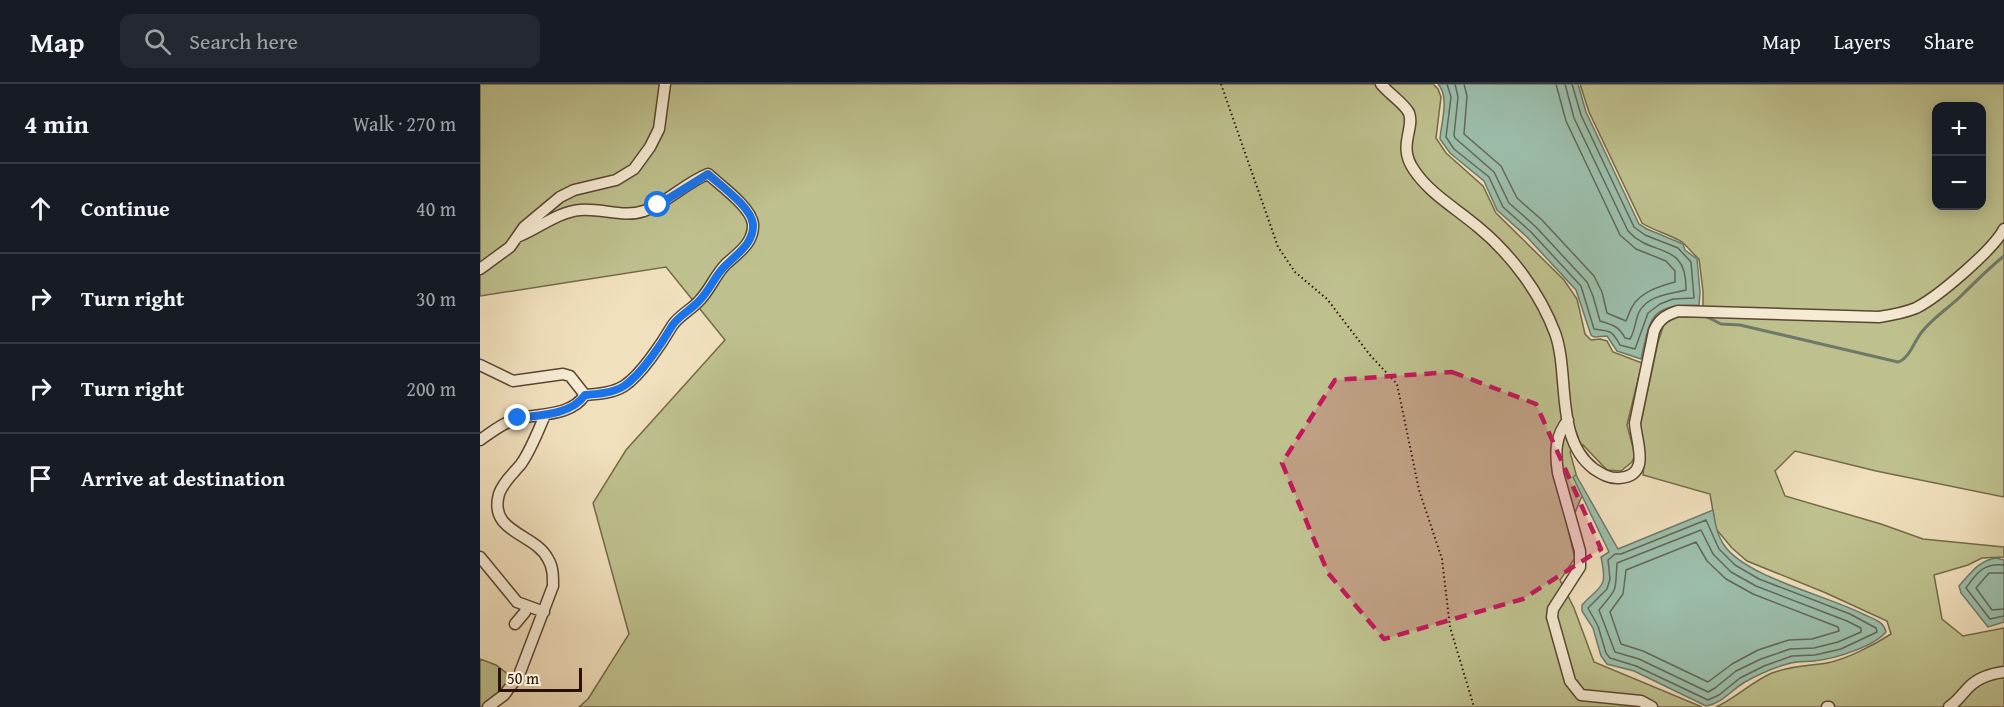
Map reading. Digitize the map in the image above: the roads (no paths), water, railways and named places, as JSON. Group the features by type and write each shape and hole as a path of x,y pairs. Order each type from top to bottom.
{"street":[{"path":"480,269 510,247 524,228 560,197 574,190 616,180 634,169 650,147 658,129 665,84"},
{"path":"1381,84 1408,112 1410,119 1405,146 1413,170 1435,193 1479,228 1510,258 1545,312 1555,333 1560,354 1568,420 1576,446 1591,466 1611,478 1631,475 1638,467 1641,458 1635,434 1635,423 1654,331 1657,322 1664,317 1678,311 1879,317 1896,314 1915,309 1934,298 1990,247 2004,229"},
{"path":"480,440 504,423 570,408 579,403 585,395 607,393 623,387 634,378 666,339 674,323 700,300 718,273 743,250 749,241 753,227 749,212 708,174 643,212 629,214 579,210 553,218 517,237"},
{"path":"480,365 513,381 562,374 570,376 585,395"},
{"path":"488,707 504,695 519,675 553,586 553,571 548,558 540,549 503,522 498,504 502,487 527,454 545,415"},
{"path":"1568,420 1560,429 1556,442 1556,460 1580,550 1580,567 1553,609 1552,617 1570,681 1581,695 1641,701 1652,707"},
{"path":"480,557 511,596 526,607 544,612"},
{"path":"515,624 525,612 526,607"},
{"path":"1949,707 1979,679 2004,672"}],"water":[{"path":"1438,84 1578,84 1586,112 1639,224 1683,244 1685,250 1697,259 1699,305 1671,307 1655,316 1647,332 1641,359 1617,351 1607,336 1594,337 1591,335 1576,290 1527,237 1497,210 1484,181 1450,153 1440,139 1444,96"},
{"path":"1576,475 1618,549 1713,510 1724,545 1750,567 1875,620 1881,623 1886,632 1872,643 1842,655 1822,660 1791,663 1767,671 1745,682 1717,702 1706,706 1634,671 1607,664 1601,656 1593,628 1582,611 1582,605 1601,586 1604,575 1601,557 1609,552 1573,477"},
{"path":"1996,558 2004,560 2004,622 1988,627 1961,593 1959,586 1980,565"}],"waterway":[{"path":"1707,317 1721,324 1740,325 1898,362 1908,354 1930,323 2004,256"}]}
